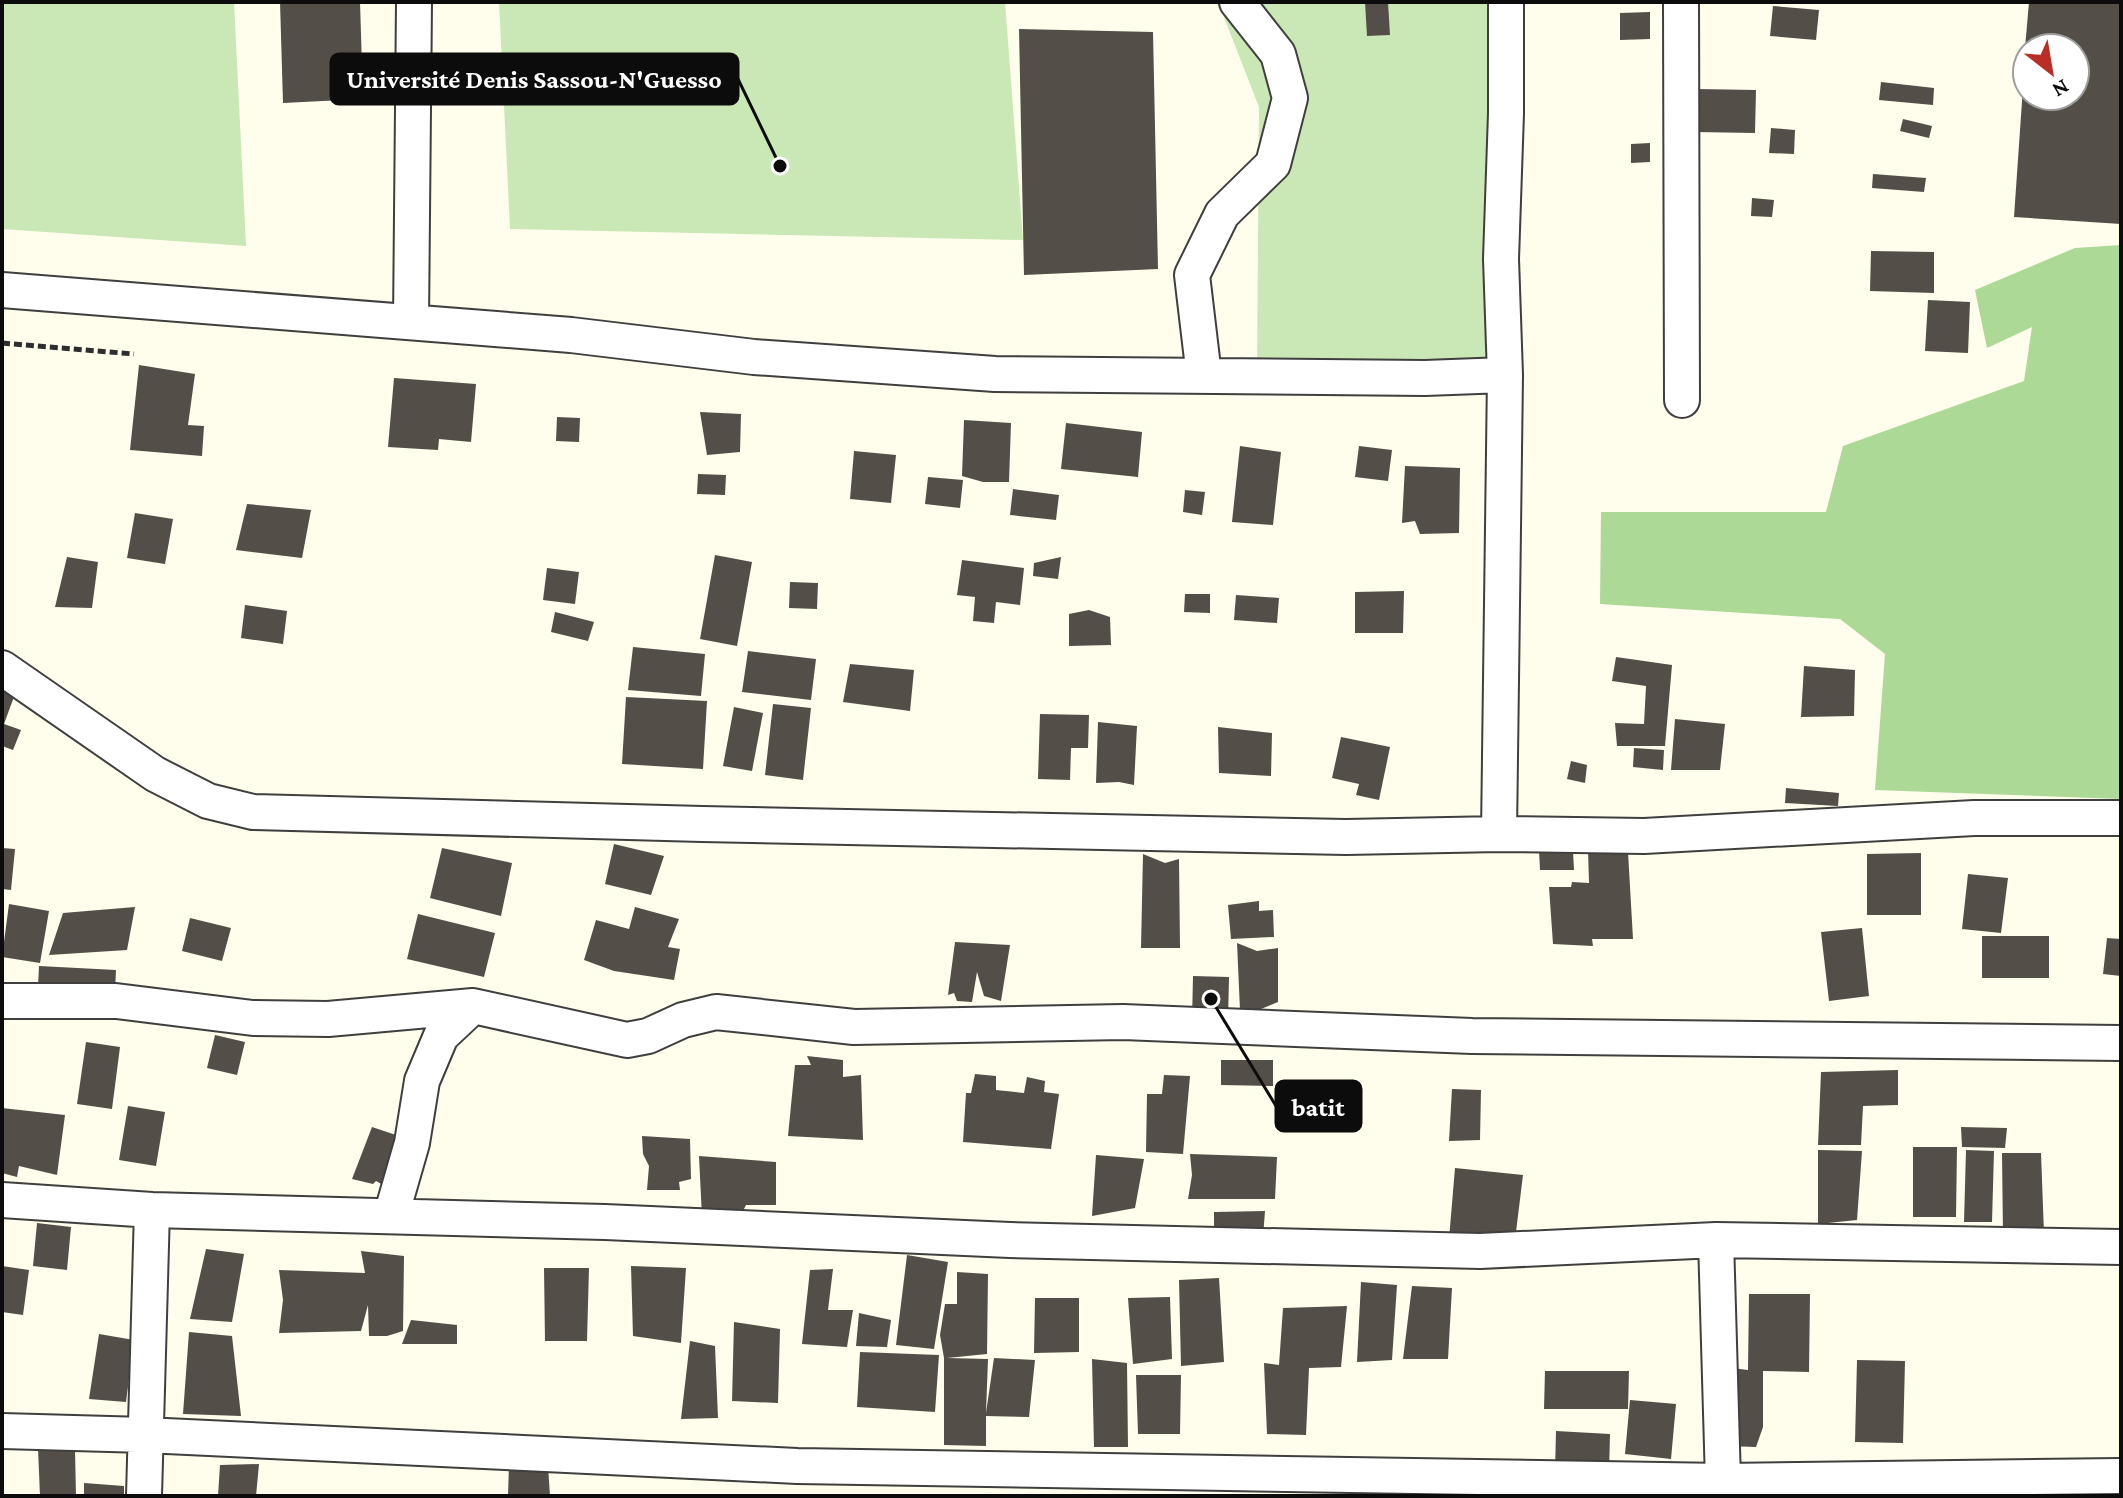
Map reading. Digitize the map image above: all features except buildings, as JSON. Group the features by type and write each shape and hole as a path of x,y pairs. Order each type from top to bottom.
{"street":[{"path":"411,322 414,2"},
{"path":"1204,376 1192,275 1222,214 1273,164 1290,98 1278,54 1237,2"},
{"path":"1499,834 1505,375 1501,259 1506,2"},
{"path":"1681,2 1682,400"},
{"path":"2,290 571,335 754,357 995,374 1425,378 1505,375"},
{"path":"2,668 155,774 208,801 253,812 1299,836 1644,836 1974,818 2121,818"},
{"path":"2,1001 116,1001 283,1019 328,1019 473,1006 627,1040 648,1036 683,1020 716,1012 854,1027 1123,1022 1472,1036 2121,1043"},
{"path":"391,1216 412,1143 422,1081 441,1036 473,1006"},
{"path":"2,1200 152,1210 1010,1240 1480,1251 1716,1240 2121,1247"},
{"path":"144,1496 152,1210"},
{"path":"1716,1240 1724,1488"},
{"path":"2,1431 797,1466 1724,1488 2121,1476"}],"path":[{"path":"2,343 134,354"}],"green space":[{"path":"2,2 234,2 246,246 2,229"},
{"path":"499,2 1005,2 1023,240 510,229"},
{"path":"1218,2 1489,2 1505,375 1257,377 1259,107"},
{"path":"2121,245 2121,799 1875,790 1885,654 1840,619 1600,604 1601,512 1826,512 1843,446 2024,381 2032,327 1987,348 1975,290 2075,248"}],"place":[{"name":"Université Denis Sassou-N'Guesso","path":"780,166"},
{"name":"batit","path":"1211,999"}]}
